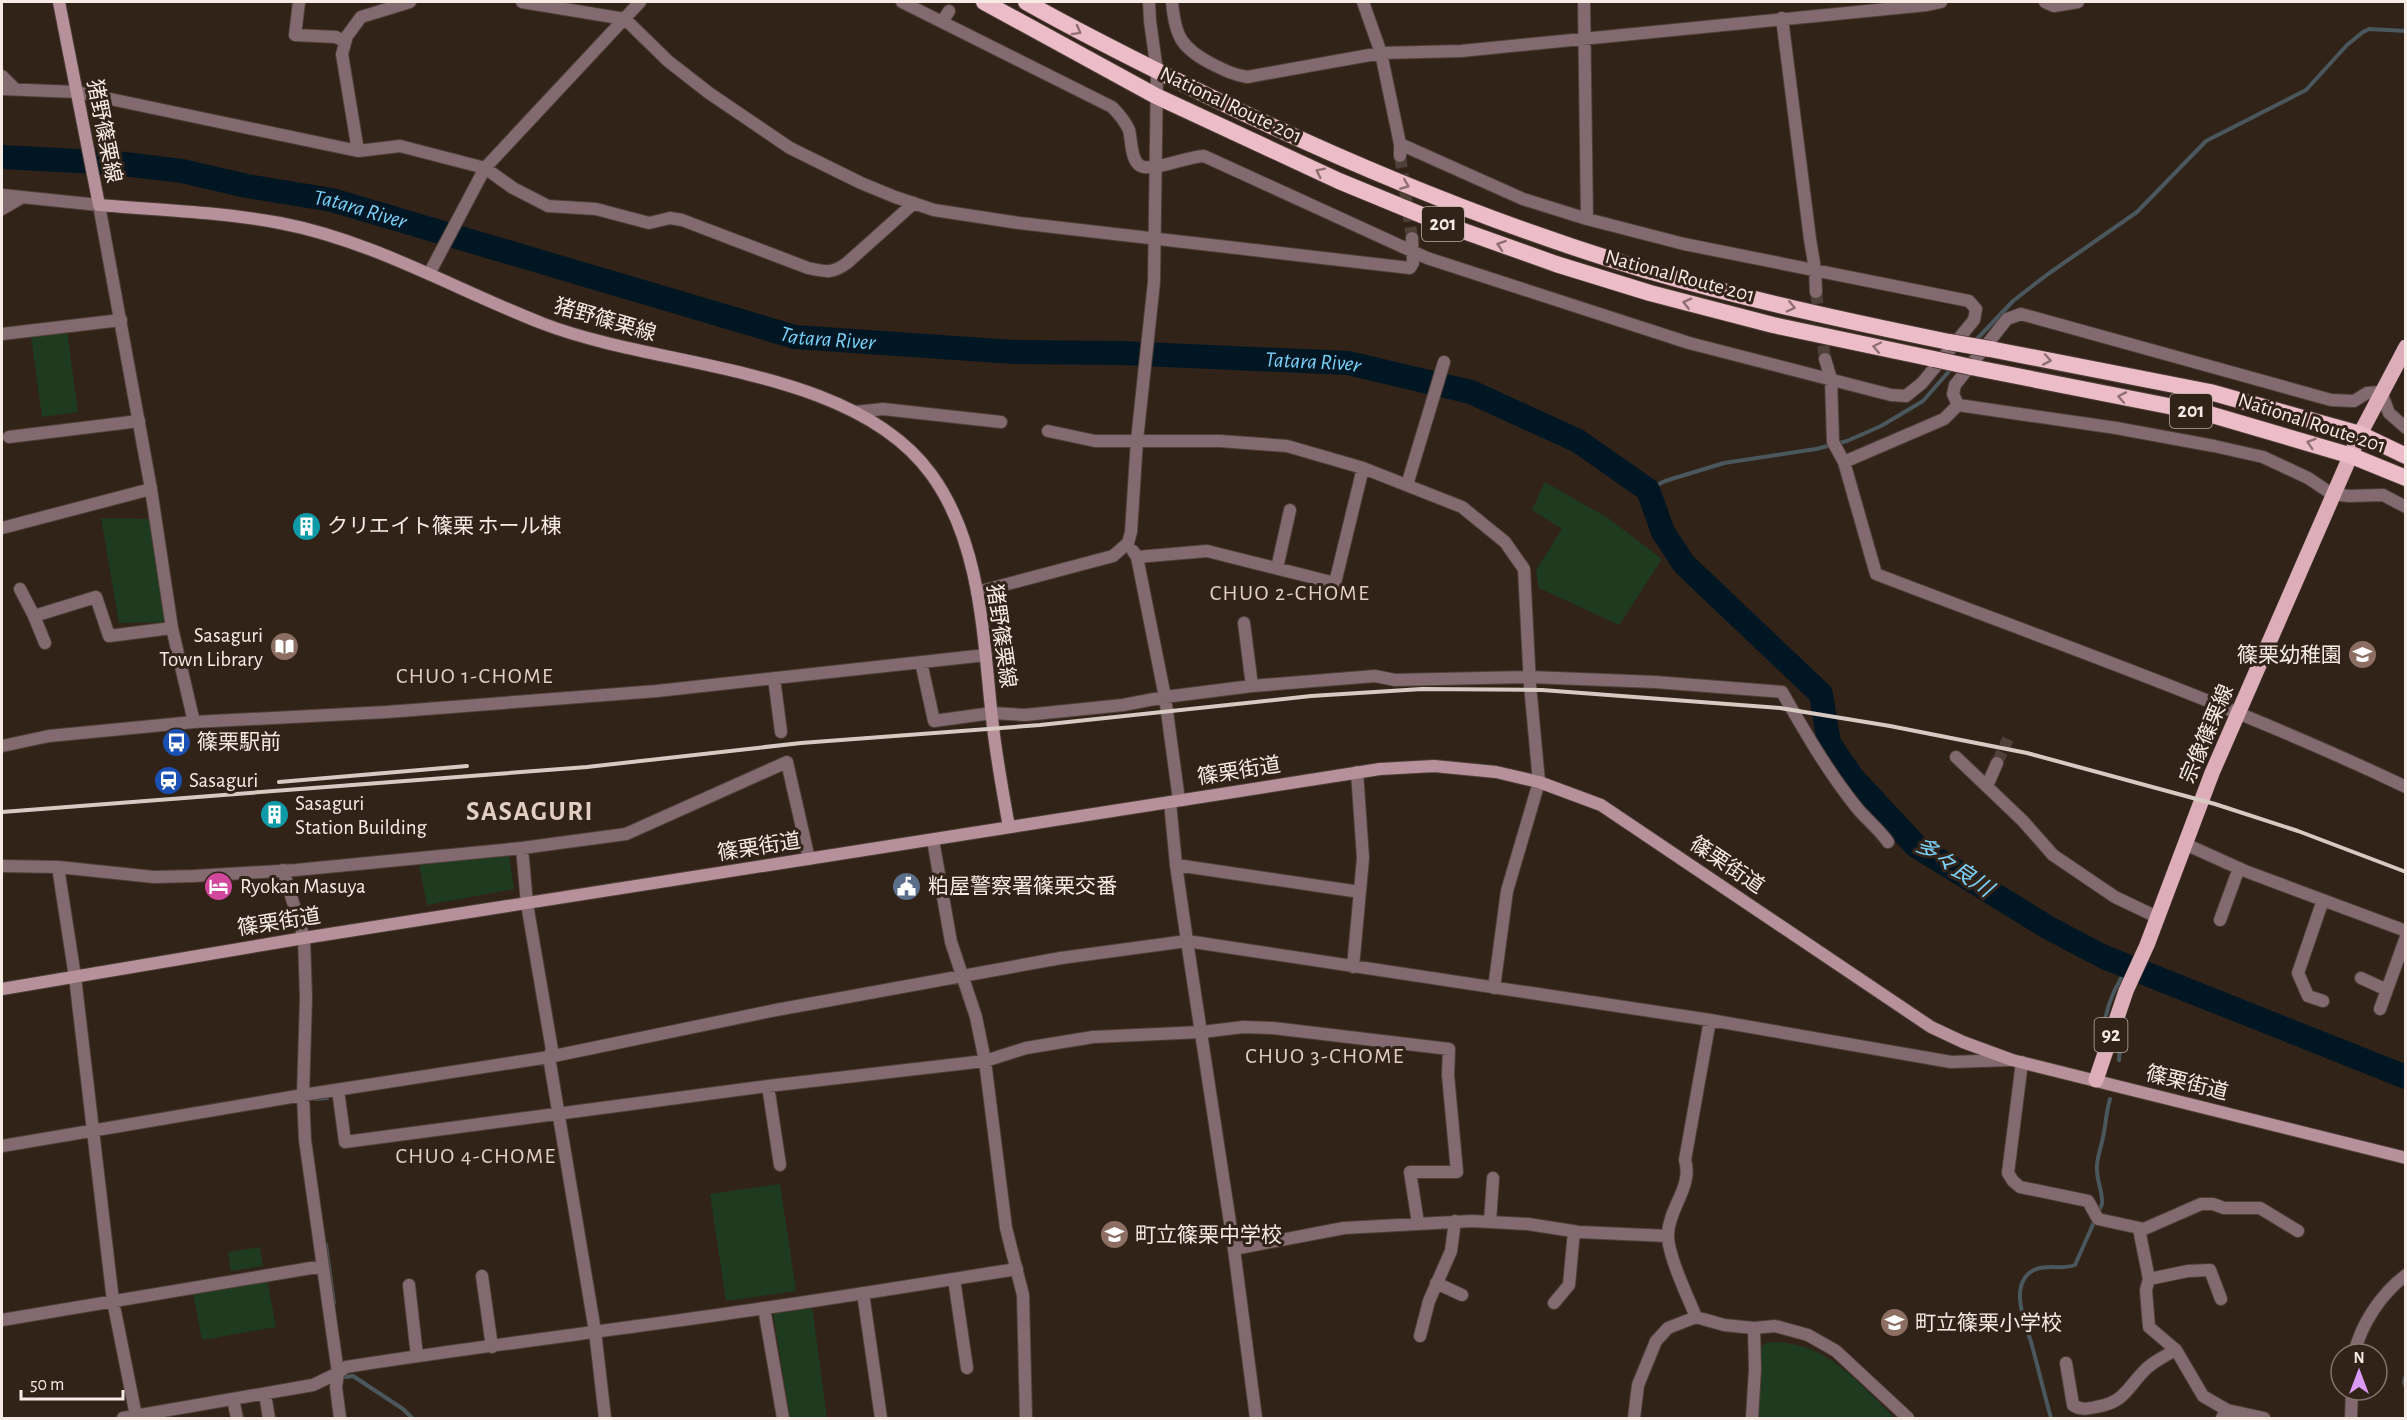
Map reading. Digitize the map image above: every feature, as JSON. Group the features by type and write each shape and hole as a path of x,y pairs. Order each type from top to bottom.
{"highway":[{"name":"National Route 201","path":"984,2 1156,96 1339,181 1441,223 1556,264 1650,293 1773,325 2209,414 2352,456 2406,478"},
{"name":"National Route 201","path":"1026,2 1083,34 1255,119 1458,206 1551,240 1729,293 1949,342 2210,392 2360,434 2406,456"}],"main road":[{"name":"猪野篠栗線","path":"59,2 98,200 280,223 358,244 432,269 546,325 608,344 818,394 855,412 894,438 930,473 954,515 968,554 977,592 1009,827"},
{"name":"宗像篠栗線","path":"2096,1080 2126,991 2147,945 2212,773 2332,494 2381,392 2406,347"},
{"name":"篠栗街道","path":"2,989 304,938 1357,772 1434,766 1496,772 1539,782 1601,805 1931,1027 1963,1042 2017,1061 2406,1158"}],"street":[{"path":"299,2 295,35 336,37 345,42"},
{"path":"358,151 342,54 347,36 361,17 410,2"},
{"path":"522,2 625,19 676,68 790,148 861,183 934,210 1019,223 1410,268 1414,253 1412,238"},
{"path":"432,269 466,200 485,168 640,2"},
{"path":"902,2 945,17 1112,107 1123,118 1129,130 1134,157 1139,165 1144,167 1204,156 1414,253 1689,343 1891,395 1906,396 1923,383 1974,320 1976,309 1969,301 1684,244 1587,219 1523,199 1400,150 1381,53 1363,2"},
{"path":"977,592 1113,556 1128,543 1131,532 1137,440 1154,282 1157,71 1149,2"},
{"path":"1172,2 1174,26 1182,43 1192,54 1235,75 1247,77 1381,53 1461,51 1941,2"},
{"path":"1584,2 1587,219"},
{"path":"2045,2 2054,6 2078,2"},
{"path":"1782,18 1815,269 1816,292"},
{"path":"2,76 15,89"},
{"path":"2,89 78,95 358,151 400,146 485,168 513,188 548,206 596,209 649,223 670,218 682,220 807,268 825,271 836,271 842,267 914,203"},
{"path":"2,195 21,198 98,200 151,489 172,628 194,722"},
{"path":"2,209 21,198"},
{"path":"1958,405 1953,394 1954,386 2007,319 2021,315 2331,399 2354,401 2367,393 2381,392 2389,413 2406,428"},
{"path":"2,334 121,320"},
{"path":"1825,359 1831,379 1833,442 1843,459 1876,574 2239,714 2339,755 2406,787"},
{"path":"1407,485 1444,362"},
{"path":"1843,459 1944,418 1958,405"},
{"path":"1958,405 2116,428 2263,457 2308,478 2332,494 2383,495 2406,507"},
{"path":"855,412 883,409 1001,422"},
{"path":"9,437 139,421"},
{"path":"1048,430 1095,441 1220,441 1287,446 1363,468 1462,507 1505,542 1524,569 1539,782 1506,891 1494,988"},
{"path":"1137,557 1207,551 1335,583 1363,468"},
{"path":"2,528 151,489"},
{"path":"1277,567 1290,510"},
{"path":"1128,543 1137,557 1165,697 1175,801 1176,865 1234,1249 1256,1419"},
{"path":"20,589 45,643"},
{"path":"34,616 96,597 109,636 172,628"},
{"path":"1244,623 1252,686"},
{"path":"2,746 49,736 194,722 387,712 657,691 986,655"},
{"path":"921,662 934,721 992,713 1025,715 1123,705 1252,686 1375,676 1395,680 1530,677 1655,682 1782,692 1807,737 1837,781 1888,842"},
{"path":"774,678 781,732"},
{"path":"1956,757 2023,821 2053,855 2115,897 2157,917"},
{"path":"2,866 58,867 154,877 283,870 522,848 626,834 787,762 809,859"},
{"path":"1987,786 1997,763"},
{"path":"1353,967 1363,858 1357,772"},
{"path":"933,840 951,942 976,1017 986,1061 1006,1228 1023,1295 1026,1419"},
{"path":"2185,844 2239,868 2406,931"},
{"path":"522,848 527,904 552,1050 549,1057 594,1331 605,1419"},
{"path":"1176,865 1360,892"},
{"path":"58,867 75,976 112,1301 136,1416"},
{"path":"2220,920 2239,868"},
{"path":"283,870 304,938 305,1140 338,1373 336,1387 340,1419"},
{"path":"2323,900 2298,973 2308,996 2323,1002"},
{"path":"2380,1008 2406,937"},
{"path":"2,1146 303,1095 549,1057 776,1010 1060,958 1187,941 1710,1020 1951,1062 2017,1061 2008,1173 2020,1187 2088,1201 2098,1219 2139,1229 2144,1229 2201,1204 2213,1204 2224,1208 2260,1208 2298,1231"},
{"path":"2361,978 2387,990"},
{"path":"1696,1317 1676,1265 1668,1236 1672,1213 1682,1195 1689,1171 1685,1160 1710,1020"},
{"path":"338,1090 345,1142 768,1086 986,1061 1026,1047 1093,1037 1202,1032 1243,1027 1357,1036 1449,1049 1448,1075 1457,1172 1410,1172 1418,1222"},
{"path":"768,1086 780,1165"},
{"path":"1490,1222 1493,1178"},
{"path":"1420,1336 1429,1301 1451,1251 1455,1221"},
{"path":"1234,1249 1344,1228 1418,1222 1528,1224 1574,1231 1668,1236"},
{"path":"2139,1229 2149,1280 2146,1290 2149,1327 2175,1350 2203,1396 2224,1414 2264,1419"},
{"path":"1554,1303 1569,1285 1574,1231"},
{"path":"2,1320 323,1266"},
{"path":"123,1419 313,1385 346,1367 764,1308 1017,1269"},
{"path":"2149,1280 2188,1271 2210,1270 2221,1299"},
{"path":"2357,1342 2375,1308 2393,1285 2406,1275"},
{"path":"482,1276 492,1347"},
{"path":"954,1279 967,1368"},
{"path":"1436,1283 1462,1295"},
{"path":"409,1285 417,1356"},
{"path":"863,1293 881,1419"},
{"path":"764,1308 783,1419"},
{"path":"1634,1419 1638,1385 1656,1341 1668,1328 1696,1317 1724,1325 1754,1328 1775,1326 1808,1335 1836,1351 1908,1419"},
{"path":"1752,1419 1755,1369 1754,1328"},
{"path":"2066,1363 2073,1405 2078,1409 2090,1408 2111,1405 2148,1367 2175,1350"},
{"path":"265,1394 269,1419"},
{"path":"233,1399 237,1419"},
{"path":"2351,1419 2352,1402"}],"green space":[{"path":"67,331 78,412 42,417 31,336"},
{"path":"1545,482 1608,518 1662,559 1619,625 1539,588 1536,570 1562,529 1532,510"},
{"path":"101,518 150,519 168,622 119,623"},
{"path":"509,855 514,889 427,905 419,865"},
{"path":"780,1184 796,1291 726,1301 710,1194"},
{"path":"260,1247 263,1266 231,1271 228,1252"},
{"path":"267,1279 276,1327 202,1340 193,1292"},
{"path":"812,1306 827,1418 790,1418 773,1312"},
{"path":"1774,1342 1811,1349 1827,1357 1855,1379 1895,1418 1757,1418 1759,1350 1766,1343"}],"waterway":[{"path":"1976,340 2013,301 2137,212 2206,141 2306,90 2347,45 2363,32 2369,29 2406,31"},
{"name":"Tatara River","path":"2,157 116,163 182,171 247,186 332,200 795,337 1014,352 1121,353 1348,363 1471,392 1578,441 1648,490 1663,532 1684,564 1821,694 1829,743 1852,777 1916,846 2047,927 2104,957 2406,1077"},
{"path":"1648,490 1665,481 1724,463 1816,449 1847,441 1881,426 1923,401 1951,369"},
{"path":"2108,1030 2104,1024 2110,1001 2129,967"},
{"path":"2114,1039 2120,1047 2119,1060"},
{"path":"316,1099 327,1098"},
{"path":"2051,1418 2022,1314 2020,1293 2026,1276 2034,1270 2075,1265 2102,1204 2097,1166 2110,1099"},
{"path":"326,1245 334,1303"},
{"path":"343,1373 344,1377 353,1376 403,1409 412,1418"},
{"path":"2406,1375 2404,1382 2406,1387"}],"tunnel":[{"path":"1400,156 1412,238"},
{"path":"1816,292 1825,359"},
{"path":"1997,763 2008,739"}],"railway":[{"path":"2,812 587,767 801,743 1040,725 1311,696 1422,689 1542,690 1780,708 1890,726 2027,753 2215,804 2298,831 2406,872"},
{"path":"279,782 467,766"}],"place":[{"name":"クリエイト篠栗 ホール棟","path":"306,526"},
{"name":"Sasaguri Town Library","path":"284,647"},
{"name":"篠栗幼稚園","path":"2363,655"},
{"name":"篠栗駅前","path":"176,742"},
{"name":"Sasaguri","path":"168,780"},
{"name":"Sasaguri Station Building","path":"274,815"},
{"name":"Ryokan Masuya","path":"219,886"},
{"name":"粕屋警察署篠栗交番","path":"907,886"},
{"name":"町立篠栗中学校","path":"1114,1235"},
{"name":"町立篠栗小学校","path":"1894,1323"}],"district":[{"name":"CHUO 2-CHOME","path":"1290,593"},
{"name":"CHUO 1-CHOME","path":"475,676"},
{"name":"SASAGURI","path":"530,811"},
{"name":"CHUO 3-CHOME","path":"1325,1056"},
{"name":"CHUO 4-CHOME","path":"476,1156"}],"water label":[{"name":"多々良川","path":"1954,867"}]}
